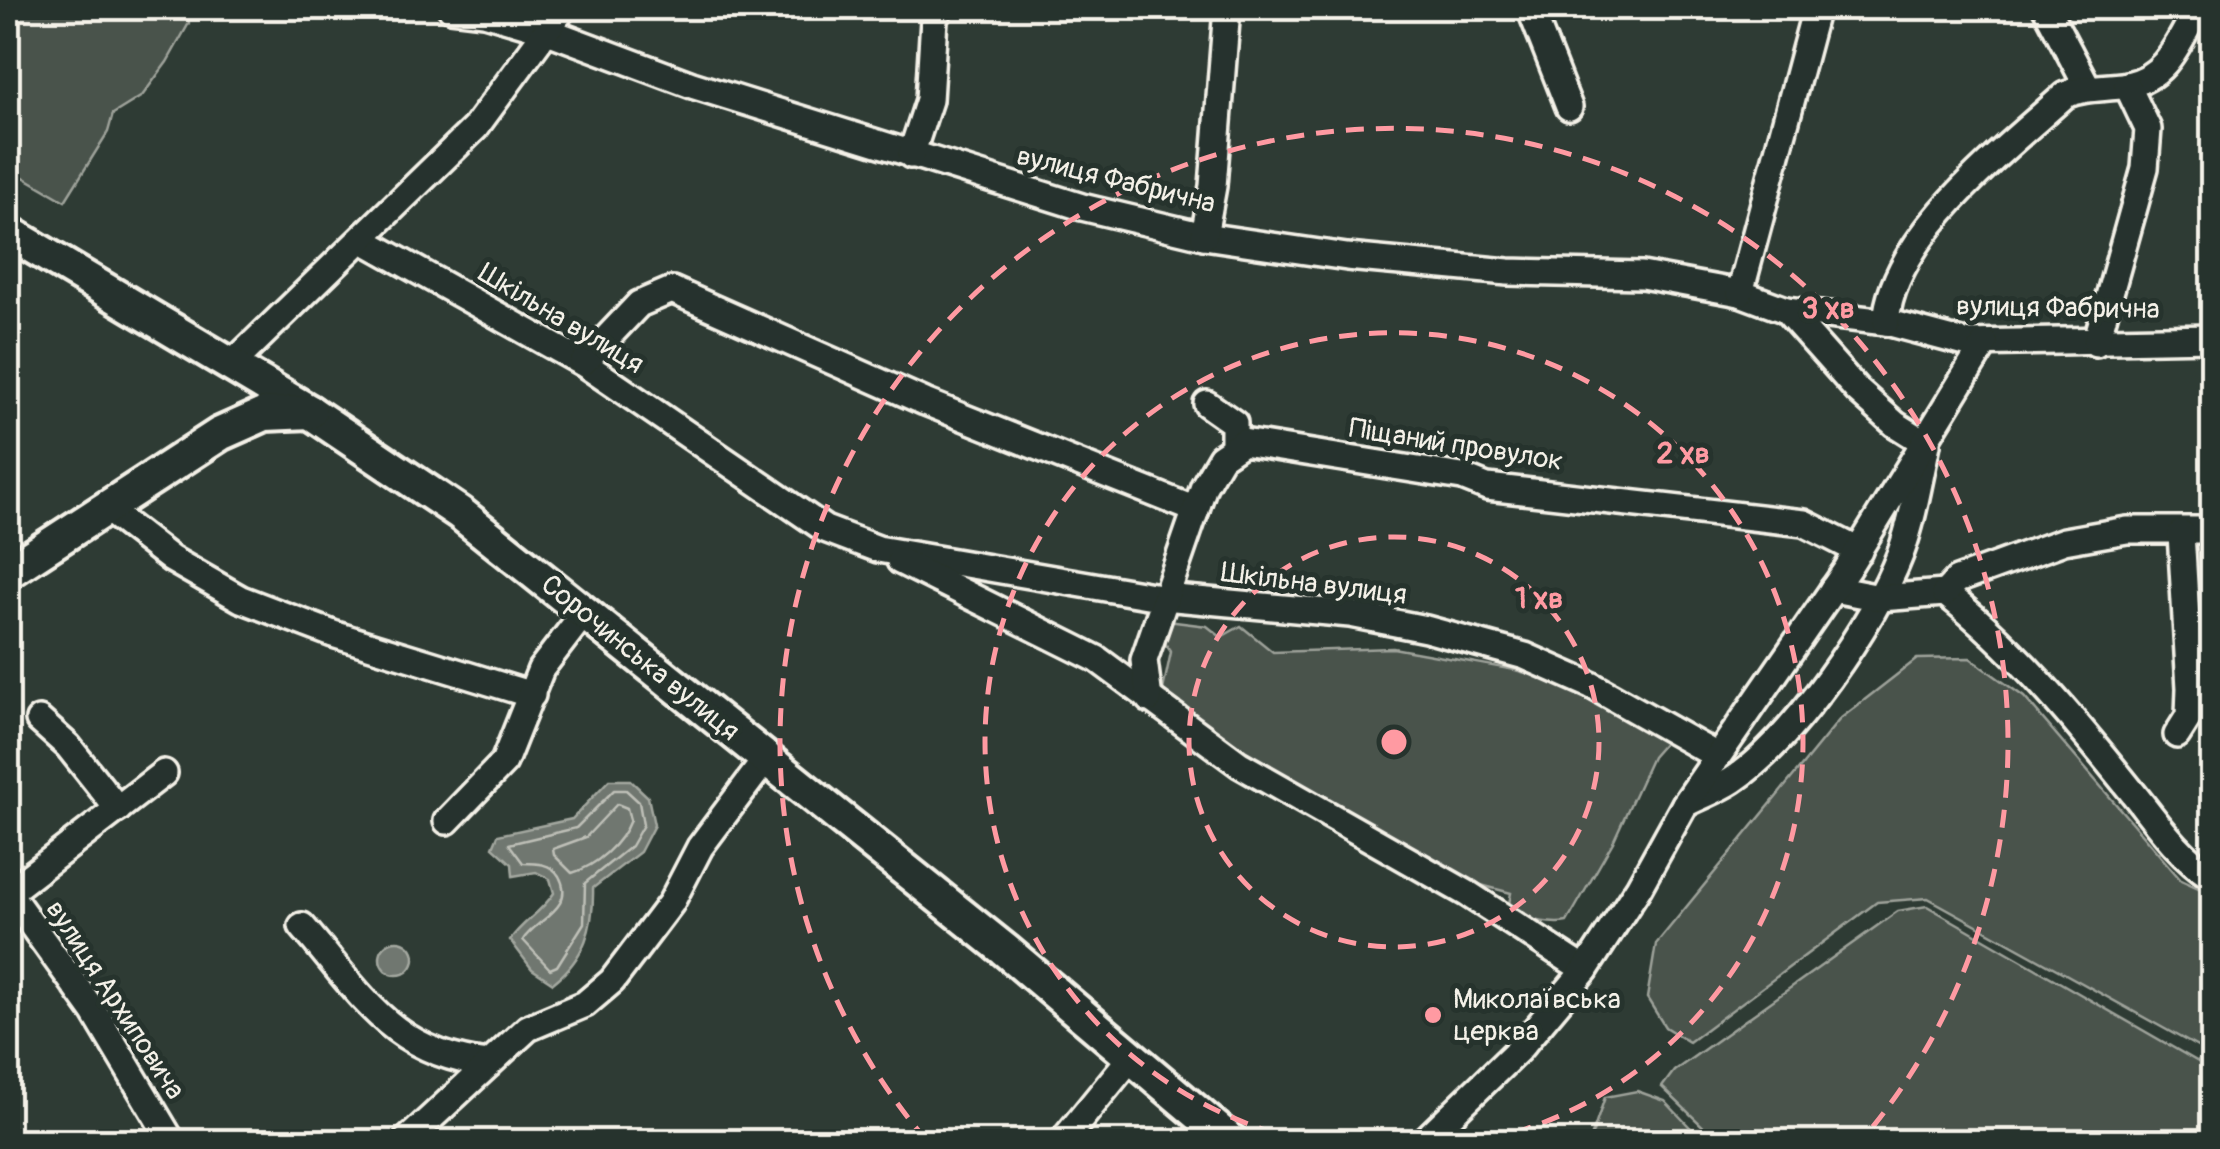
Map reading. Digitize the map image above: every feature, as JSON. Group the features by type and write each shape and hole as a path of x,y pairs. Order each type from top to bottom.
{"main road":[{"name":"Сорочинська вулиця","path":"8,232 310,412 460,513 1132,1056 1232,1142"},
{"path":"220,434 243,399 230,365"},
{"path":"8,572 220,434 265,414 310,412"}],"street":[{"name":"вулиця Фабрична","path":"451,8 484,12 545,30 692,86 1082,207 1204,236 1508,272 1642,275 1740,293 1786,310 1886,322 1965,343 2212,338"},
{"path":"230,365 363,240 474,128 563,8"},
{"path":"911,154 929,100 934,20 940,8"},
{"path":"1204,236 1213,186 1227,8"},
{"path":"1530,8 1569,107"},
{"path":"1740,293 1816,8"},
{"path":"2046,8 2087,86"},
{"path":"1886,322 1888,302 1912,254 1959,193 2066,95 2087,86 2127,85 2155,75 2169,61 2198,8"},
{"path":"2096,343 2144,168 2148,129 2127,85"},
{"name":"Шкільна вулиця","path":"363,240 584,363 825,529 878,549 1097,659 1239,764 1468,894 1586,970"},
{"path":"584,363 639,304 672,290 942,409 1196,510"},
{"name":"вулиця Фабрична","path":"1786,310 1858,391 1894,424 1927,444"},
{"path":"1423,1142 1518,1050 1586,970 1640,887 1684,804 1859,551 1986,343"},
{"path":"1150,699 1144,660 1204,486 1221,458 1234,446 1234,422 1208,404"},
{"name":"Піщаний провулок","path":"1234,446 1243,442 1265,444 1462,477 1487,486 1804,523 1859,551"},
{"path":"1684,804 1733,780 1777,739 1853,644 1900,555 1927,444"},
{"path":"104,507 172,560 240,599 333,634 532,696"},
{"path":"1945,593 1957,580 2064,541 2127,530 2212,530"},
{"path":"2177,735 2189,716 2190,688 2181,533"},
{"name":"Шкільна вулиця","path":"878,549 1166,597 1350,614 1524,656 1591,685 1717,756"},
{"path":"1833,589 1880,598 1945,593 1997,633 2182,857 2212,876"},
{"path":"447,821 504,762 541,669 584,612"},
{"path":"39,720 68,746 118,810"},
{"path":"405,1142 528,1028 586,1004 612,980 671,903 700,847 766,759"},
{"path":"8,892 164,773"},
{"name":"вулиця Архиповича","path":"8,892 95,1013 172,1142"},
{"path":"302,926 392,1027 417,1046 447,1060 490,1064"},
{"path":"1062,1142 1132,1056"}],"shaded area":[{"path":"8,8 186,8 189,23 167,62 142,96 113,114 108,132 65,201 8,168"},
{"path":"1167,621 1207,626 1221,637 1241,626 1273,652 1393,648 1515,670 1551,680 1665,742 1652,757 1613,842 1567,922 1526,919 1514,915 1509,904 1511,893 1462,880 1160,704 1171,652 1160,636"},
{"path":"1970,658 2024,697 2181,880 2212,894 2212,1055 1928,898 1877,902 1689,1042 1665,1027 1647,998 1656,944 1840,719 1917,659"},
{"path":"1927,906 2212,1070 2212,1141 1718,1141 1662,1087 1674,1071 1898,911"},
{"path":"1637,1091 1665,1101 1703,1141 1590,1141 1605,1097"}],"water":[{"path":"609,780 630,780 648,797 654,825 640,852 593,888 592,916 585,941 573,963 553,983 532,969 510,940 554,893 550,879 536,872 513,876 512,864 493,847 498,835 572,819"},
{"path":"397,941 409,946 414,958 409,970 397,975 385,970 380,958 385,946"}],"place":[{"name":"Миколаївська церква","path":"1433,1015"}]}
